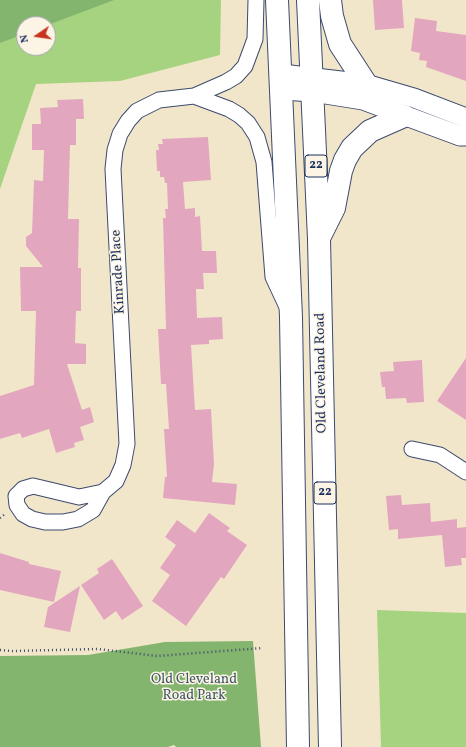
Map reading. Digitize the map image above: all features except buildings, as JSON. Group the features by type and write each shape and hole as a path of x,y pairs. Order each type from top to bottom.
{"highway":[{"name":"22","path":"277,0 282,82 291,317 298,747"},
{"name":"Old Cleveland Road","path":"308,0 319,239 330,747"},
{"path":"330,0 332,16 340,44 366,84"},
{"path":"319,239 334,208 341,171 352,148 370,131 404,116"}],"street":[{"name":"Kinrade Place","path":"103,492 79,497 33,486 22,489 16,496 17,505 23,514 32,519 45,522 63,522 78,519 93,510 103,492 116,480 123,465 127,444 113,169 115,150 120,134 128,121 137,111 159,100 194,96 236,76 245,66 255,39 256,0"},
{"path":"282,82 312,84 366,84 402,94 466,118"},
{"path":"312,84 466,136"},
{"name":"Kinrade Place","path":"194,96 229,109 239,115 248,123 257,137 264,162 273,277 291,317"},
{"path":"412,449 440,456 466,472"}],"path":[{"path":"0,650 12,652 98,649 157,656 263,648"}],"green space":[{"path":"0,0 221,0 220,55 120,81 36,84 0,189"},
{"path":"0,0 114,0 56,22 56,16 16,16 16,37 0,43"},
{"path":"377,610 466,613 466,747 381,747"},
{"name":"Old Cleveland Road Park","path":"253,641 261,747 176,747 174,745 168,747 0,747 0,656 88,655 165,642"}]}
